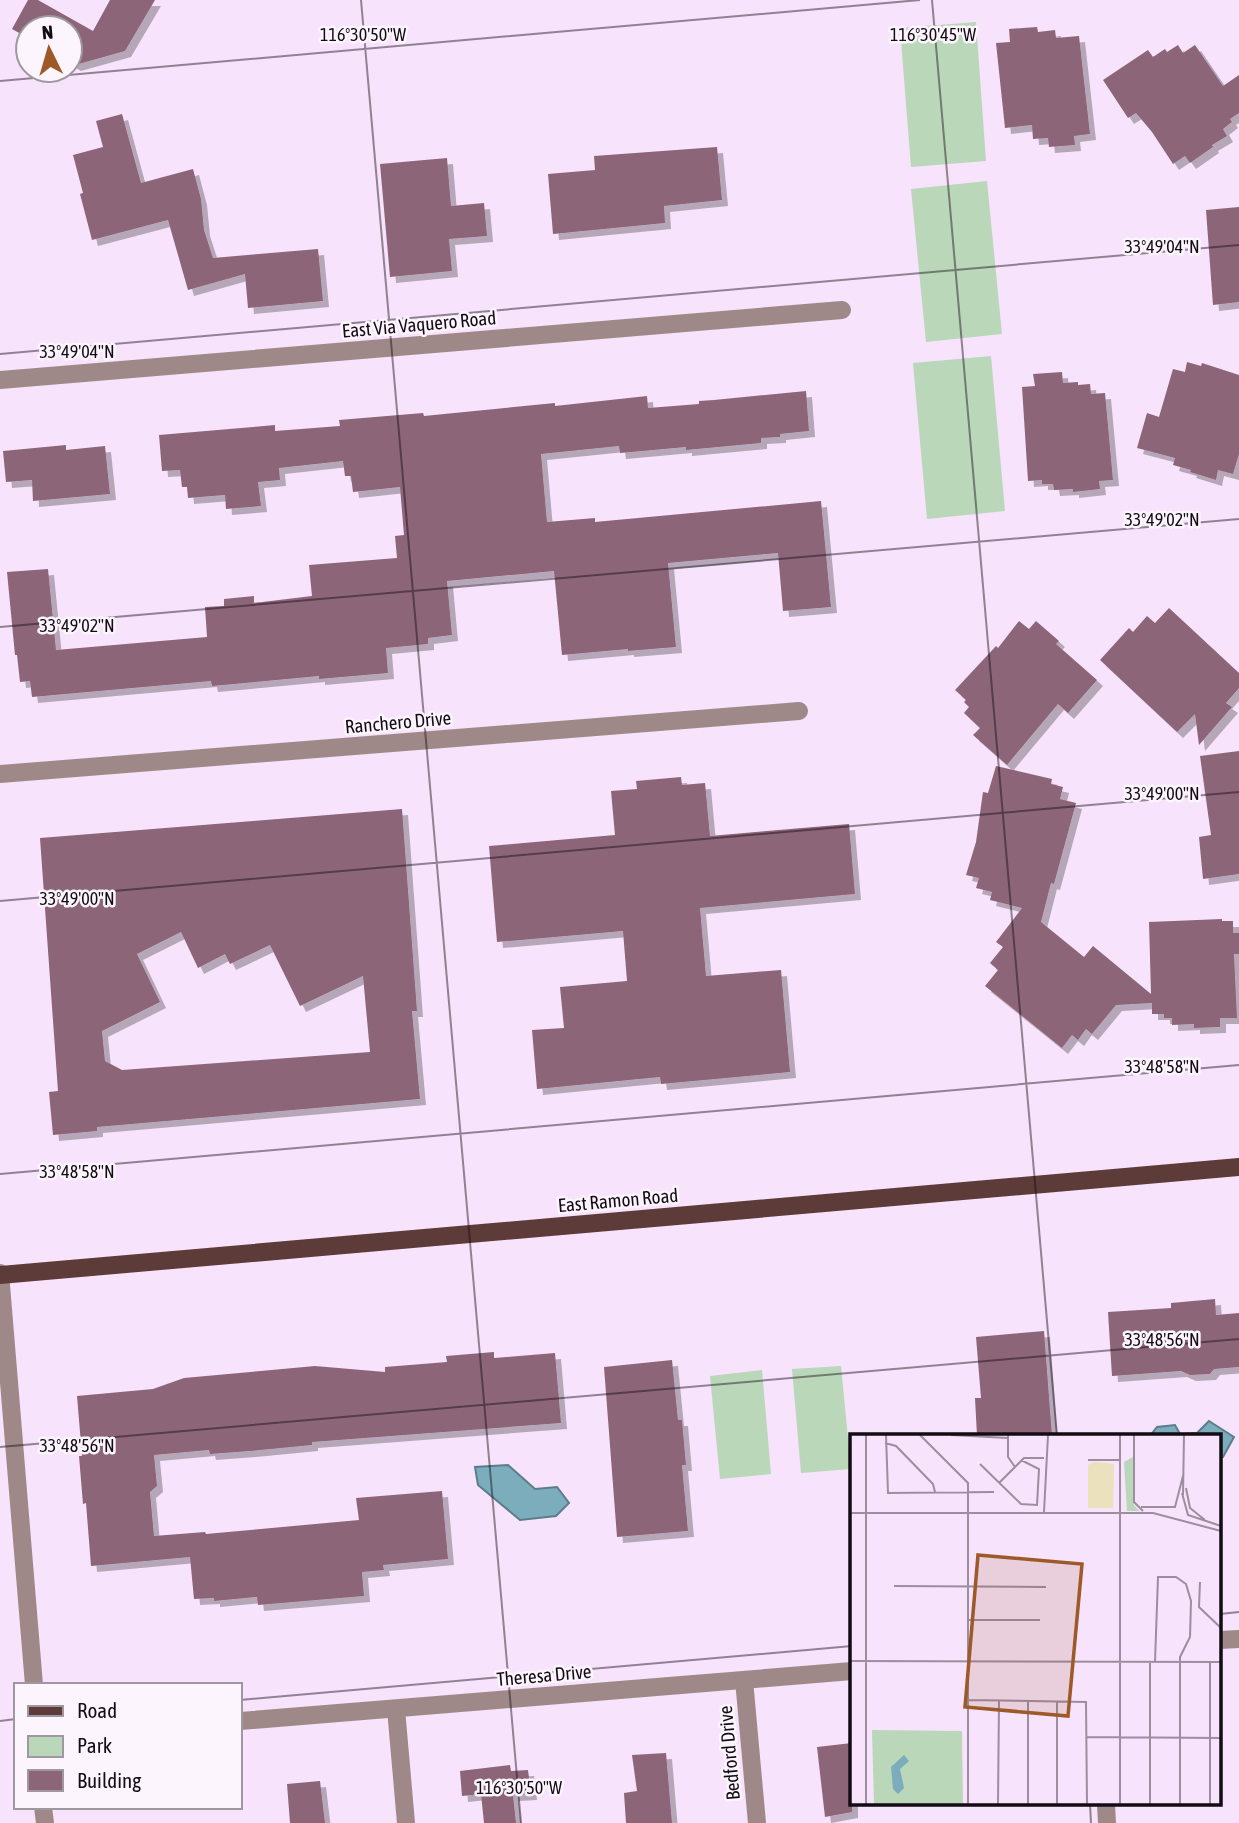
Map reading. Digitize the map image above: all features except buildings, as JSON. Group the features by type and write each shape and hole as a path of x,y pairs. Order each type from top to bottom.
{"main road":[{"name":"East Ramon Road","path":"0,1275 1239,1167"}],"street":[{"name":"East Via Vaquero Road","path":"0,380 842,310"},
{"name":"Ranchero Drive","path":"0,774 799,711"},
{"path":"0,1275 34,1683"},
{"name":"Theresa Drive","path":"242,1721 850,1671"},
{"name":"Bedford Drive","path":"744,1680 757,1823"},
{"path":"396,1709 406,1823"}],"green space":[{"path":"976,22 986,161 911,167 900,28"},
{"path":"987,181 1002,334 926,342 911,189"},
{"path":"991,356 1005,511 927,519 913,363"},
{"path":"841,1366 850,1469 801,1473 792,1369"},
{"path":"762,1370 771,1474 720,1479 710,1376"}],"water":[{"path":"1209,1421 1234,1437 1222,1457 1222,1434 1180,1434 1197,1433"},
{"path":"1175,1425 1180,1434 1152,1434 1157,1427"},
{"path":"508,1465 535,1489 557,1487 569,1503 556,1516 520,1520 478,1485 475,1467"}]}
